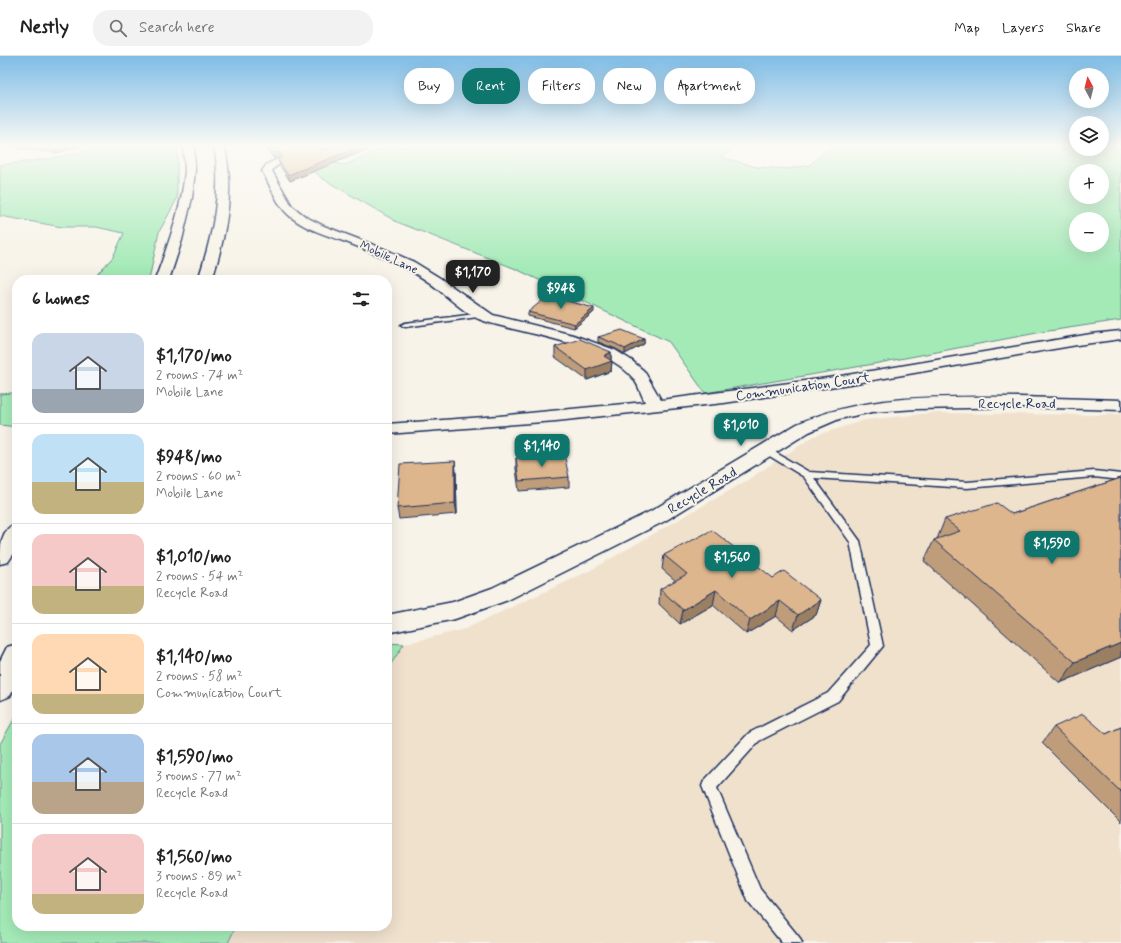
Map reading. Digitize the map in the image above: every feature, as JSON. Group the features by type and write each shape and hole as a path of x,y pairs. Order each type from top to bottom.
{"highway":[{"path":"164,275 170,260 187,197 188,187"},
{"path":"207,275 211,265 218,225 221,187"},
{"path":"0,556 12,538"},
{"path":"0,672 12,652"},
{"path":"0,688 12,665"}],"street":[{"name":"Mobile Lane","path":"276,187 289,209 300,218 314,226 376,250 417,269 475,311 488,318 575,340 611,354 627,364 638,374 655,406"},
{"name":"Communication Court","path":"392,429 546,417 655,406 810,386 1067,341 1121,335"},
{"name":"Recycle Road","path":"392,623 455,610 500,594 658,516 803,428 828,417 880,406 1003,402 1121,404"}],"lane":[{"path":"405,325 483,315"},
{"path":"766,450 806,475 855,541 877,646 833,697 754,737 709,786 754,895 793,943"},
{"path":"806,475 967,485 1094,474 1121,477"}],"shaded area":[{"path":"932,413 1121,414 1121,943 228,943 234,931 392,931 392,662 404,644 465,629 589,571 746,481 814,436 865,420"}],"green space":[{"path":"0,187 177,187 177,199 159,232 150,275 97,275 113,257 124,233 96,227 62,227 0,216"},
{"path":"338,187 1069,187 1069,204 1109,204 1109,187 1121,187 1121,320 1042,332 868,365 705,393 669,342 516,269 397,222"},
{"path":"12,393 12,426 0,425 0,394"},
{"path":"392,643 404,644 392,662"},
{"path":"12,723 12,931 234,931 228,943 0,943 0,744"}],"building":[{"path":"548,296 594,308 575,324 528,312"},
{"path":"622,330 644,339 625,349 598,337"},
{"path":"580,339 611,352 604,356 612,361 587,370 555,347"},
{"path":"564,454 569,477 519,481 516,458"},
{"path":"455,461 455,503 397,508 400,464"},
{"path":"1121,478 1121,643 1075,662 934,540 960,531 945,519 997,503 1012,514"},
{"path":"712,530 773,578 784,571 821,600 798,615 780,601 750,620 716,590 683,610 660,589 687,574 664,555"},
{"path":"1083,714 1106,734 1121,727 1121,792 1054,727"}]}
